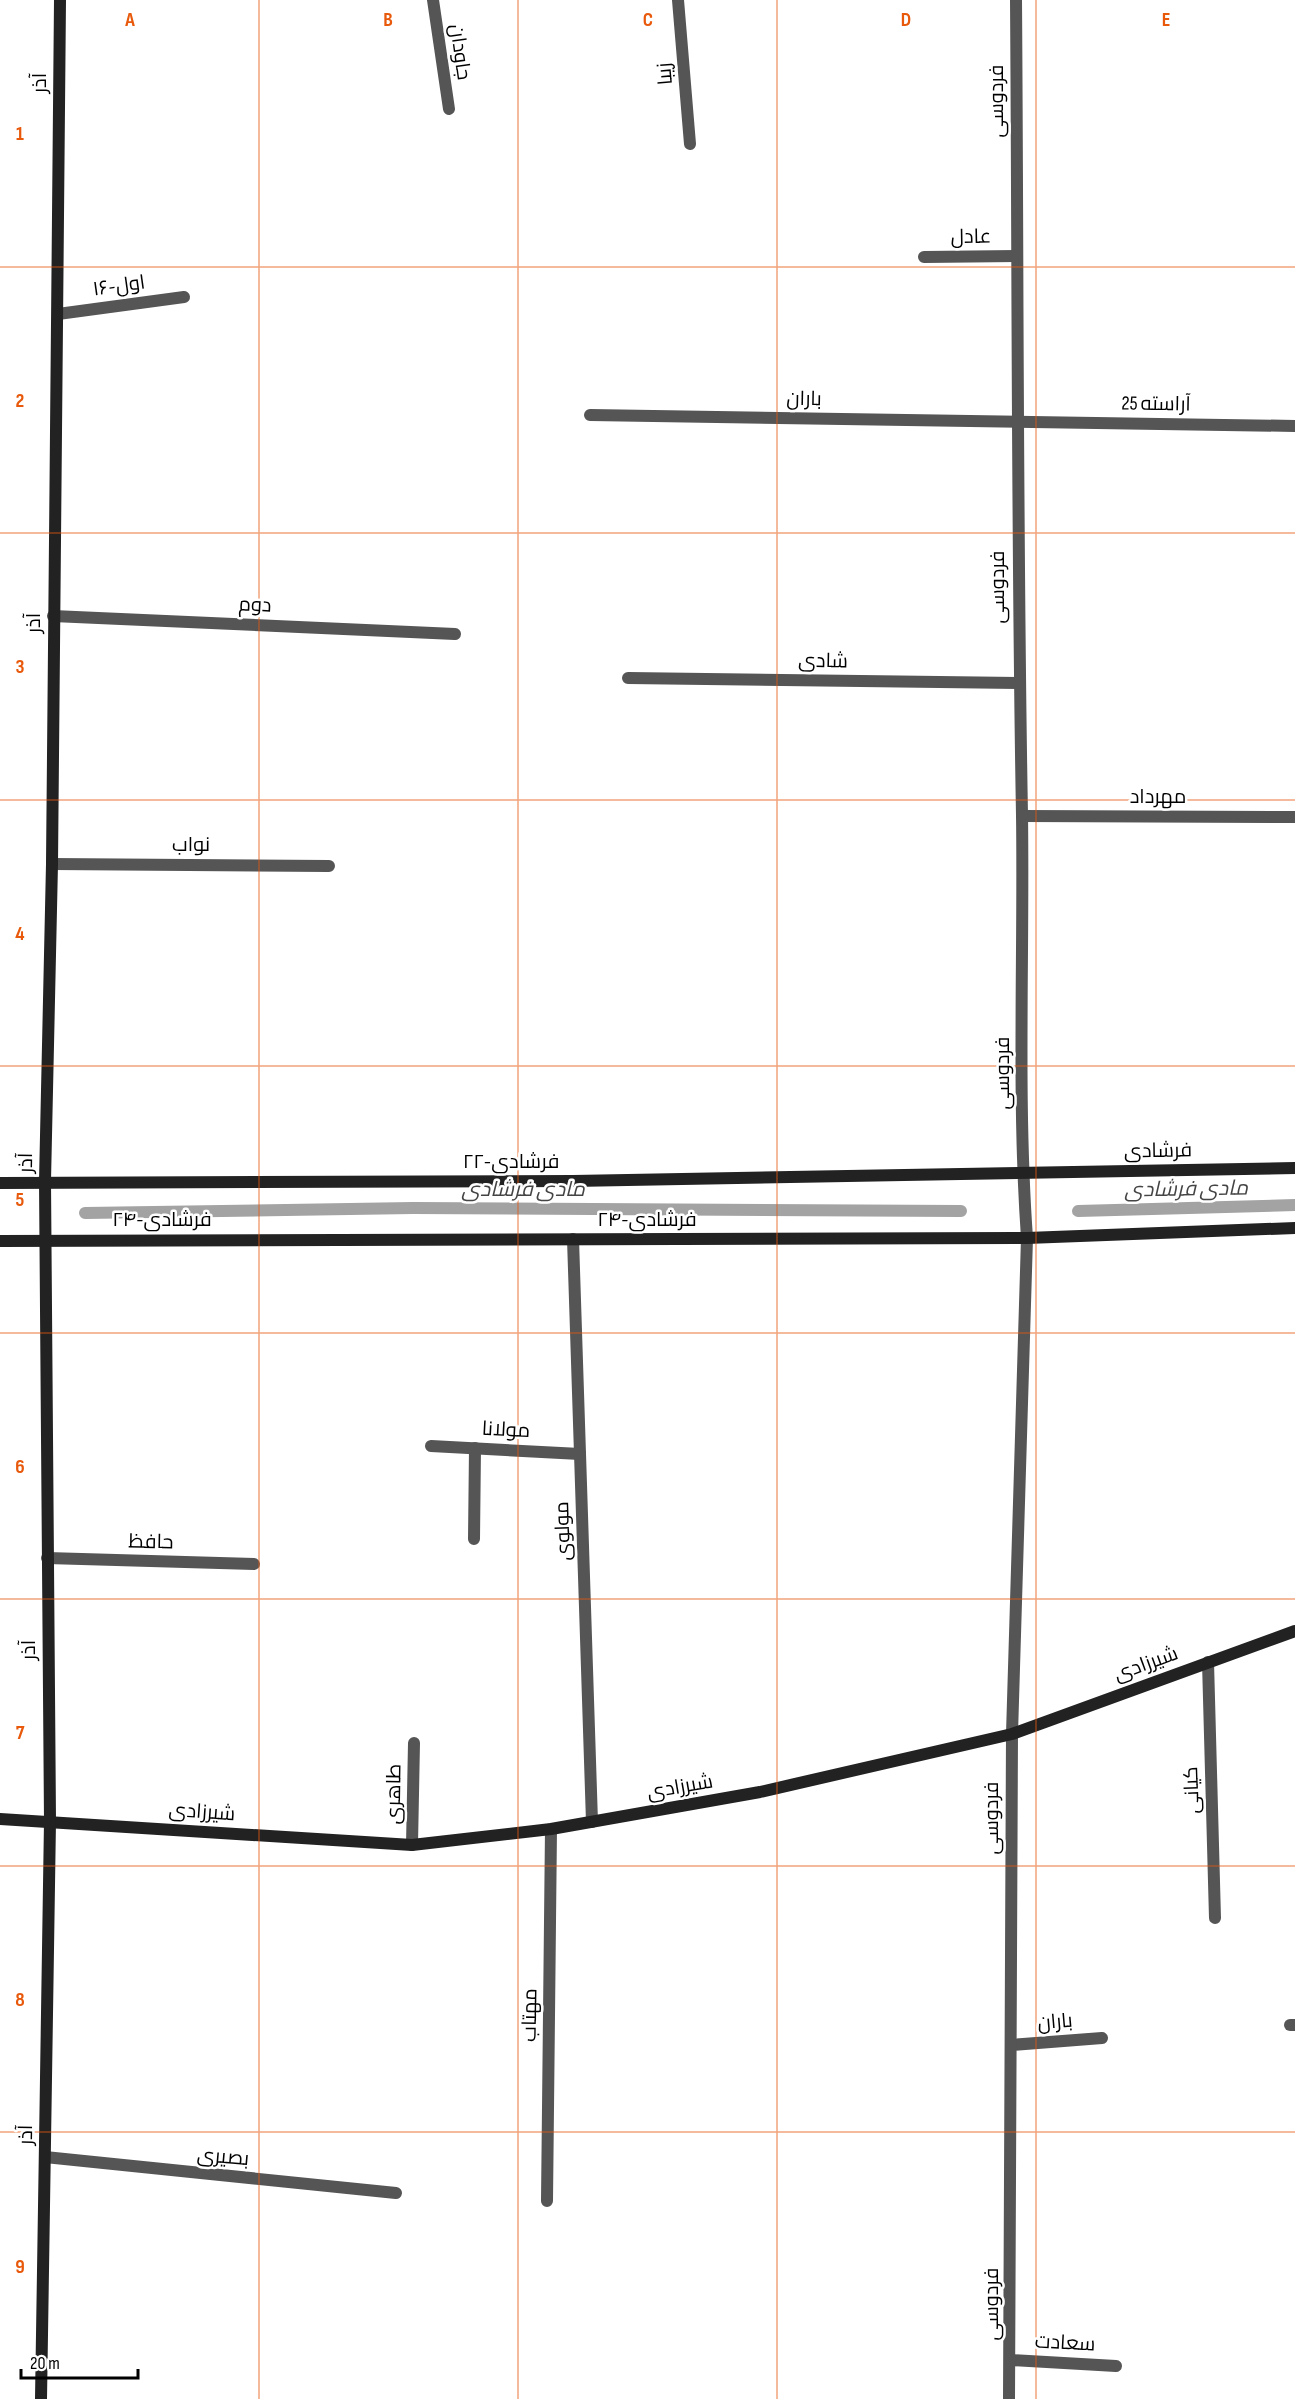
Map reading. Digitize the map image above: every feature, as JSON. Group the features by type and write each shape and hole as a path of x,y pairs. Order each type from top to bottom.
{"street":[{"name":"آذر","path":"41,2399 50,1821 45,1181 52,864 60,0"},
{"name":"جاودان","path":"433,0 449,110"},
{"name":"زیبا","path":"678,0 690,144"},
{"name":"فردوسی","path":"1010,2399 1012,1734 1027,1238 1023,1173 1022,816 1018,683 1016,0"},
{"name":"عادل","path":"924,257 1017,256"},
{"name":"۱۶-اول","path":"58,314 184,297"},
{"name":"باران","path":"590,415 1016,422"},
{"name":"آراسته 25","path":"1016,422 1295,426"},
{"name":"دوم","path":"53,616 455,634"},
{"name":"شادی","path":"628,678 1018,683"},
{"name":"مهرداد","path":"1022,816 1295,817"},
{"name":"نواب","path":"52,864 329,866"},
{"name":"فرشادی","path":"1023,1173 1295,1168"},
{"name":"۲۲-فرشادی","path":"0,1183 45,1181 573,1181 1023,1173"},
{"name":"۲۴-فرشادی","path":"0,1241 1027,1238 1295,1228"},
{"name":"مولوی","path":"573,1239 592,1822"},
{"name":"مولانا","path":"431,1446 580,1454"},
{"path":"474,1539 475,1448"},
{"name":"حافظ","path":"47,1558 254,1564"},
{"name":"شیرزادی","path":"0,1819 412,1845 551,1829 760,1792 1012,1734 1295,1631"},
{"name":"کیانی","path":"1208,1662 1215,1918"},
{"name":"طاهری","path":"412,1845 414,1743"},
{"name":"مهتاب","path":"547,2201 551,1829"},
{"name":"باران","path":"1011,2045 1102,2038"},
{"name":"بصیری","path":"45,2157 396,2193"},
{"name":"سعادت","path":"1011,2360 1116,2366"}],"waterway":[{"name":"مادی فرشادی","path":"1078,1211 1295,1205"},
{"name":"مادی فرشادی","path":"85,1213 413,1208 961,1211"}]}
